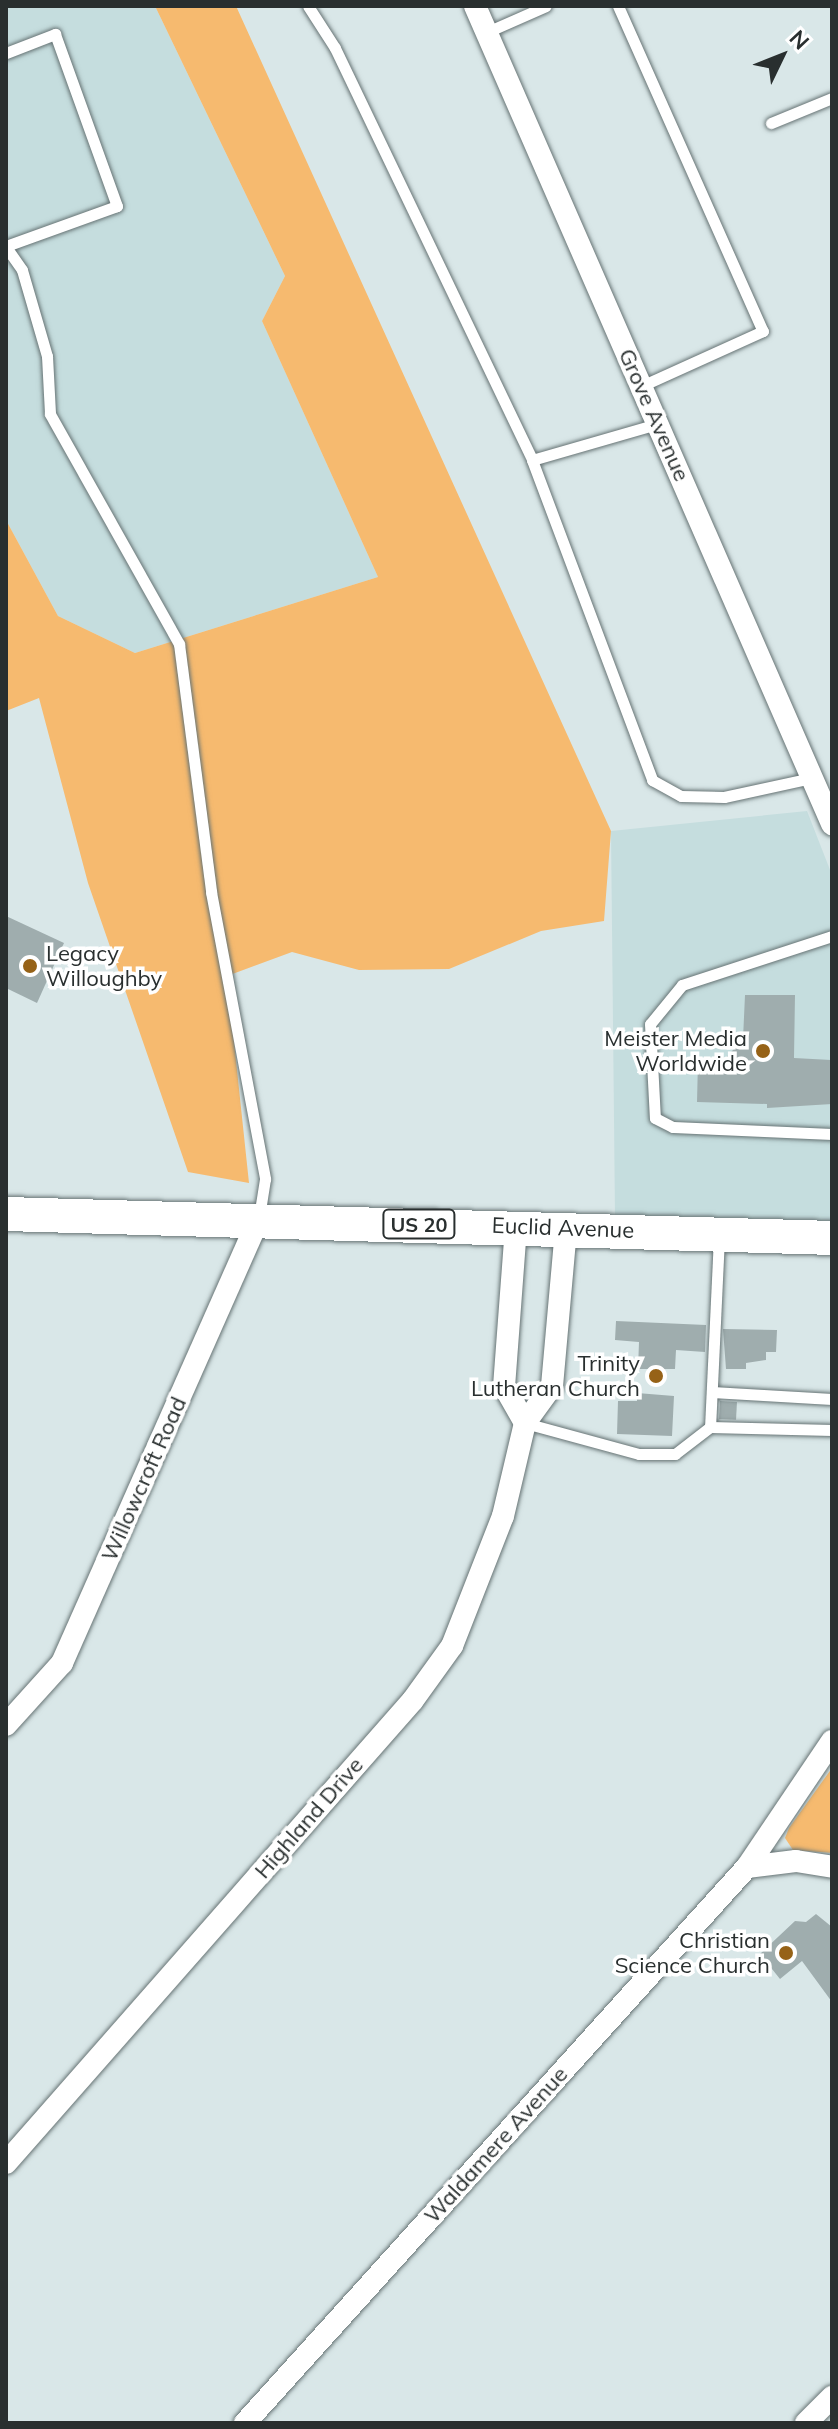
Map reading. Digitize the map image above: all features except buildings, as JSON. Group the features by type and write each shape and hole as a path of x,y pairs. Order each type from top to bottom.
{"main road":[{"name":"Euclid Avenue","path":"6,1214 719,1232 832,1238"}],"street":[{"name":"Grove Avenue","path":"475,6 831,819"},
{"name":"Willowcroft Road","path":"6,1725 62,1663 259,1219"},
{"path":"516,1227 504,1386 525,1423"},
{"name":"Highland Drive","path":"6,2163 413,1700 452,1646 503,1516 525,1423 552,1386 566,1228"},
{"name":"Waldamere Avenue","path":"245,2423 747,1867 832,1741"},
{"path":"747,1867 796,1861 832,1867"},
{"path":"806,2423 832,2397"}],"lane":[{"path":"308,6 335,48 532,460 652,780 681,796 724,797 812,778"},
{"path":"487,32 546,6"},
{"path":"618,6 763,331 641,386"},
{"path":"6,53 55,34 117,206 6,246 22,270 47,356 50,414 179,644 211,892 265,1179 259,1219"},
{"path":"771,123 832,98"},
{"path":"532,460 657,424"},
{"path":"832,936 682,985 650,1024 655,1118 673,1127 832,1134"},
{"path":"710,1427 719,1232"},
{"path":"712,1392 832,1399"},
{"path":"525,1423 639,1454 675,1454 710,1427 832,1430"}],"shaded area":[{"path":"6,6 155,6 285,276 262,321 378,577 135,653 58,616 6,520"},
{"path":"155,6 236,6 611,831 604,921 541,931 449,969 359,970 292,952 227,976 249,1183 188,1172 88,883 39,698 6,711 6,520 58,616 135,653 378,577 262,321 285,276"},
{"path":"807,811 832,875 832,1224 615,1216 611,831"},
{"path":"832,1768 832,1853 793,1850 785,1838 789,1828"}],"place":[{"name":"Legacy Willoughby","path":"30,966"},
{"name":"Meister Media Worldwide","path":"763,1051"},
{"name":"Trinity Lutheran Church","path":"656,1376"},
{"name":"Christian Science Church","path":"786,1953"}]}
